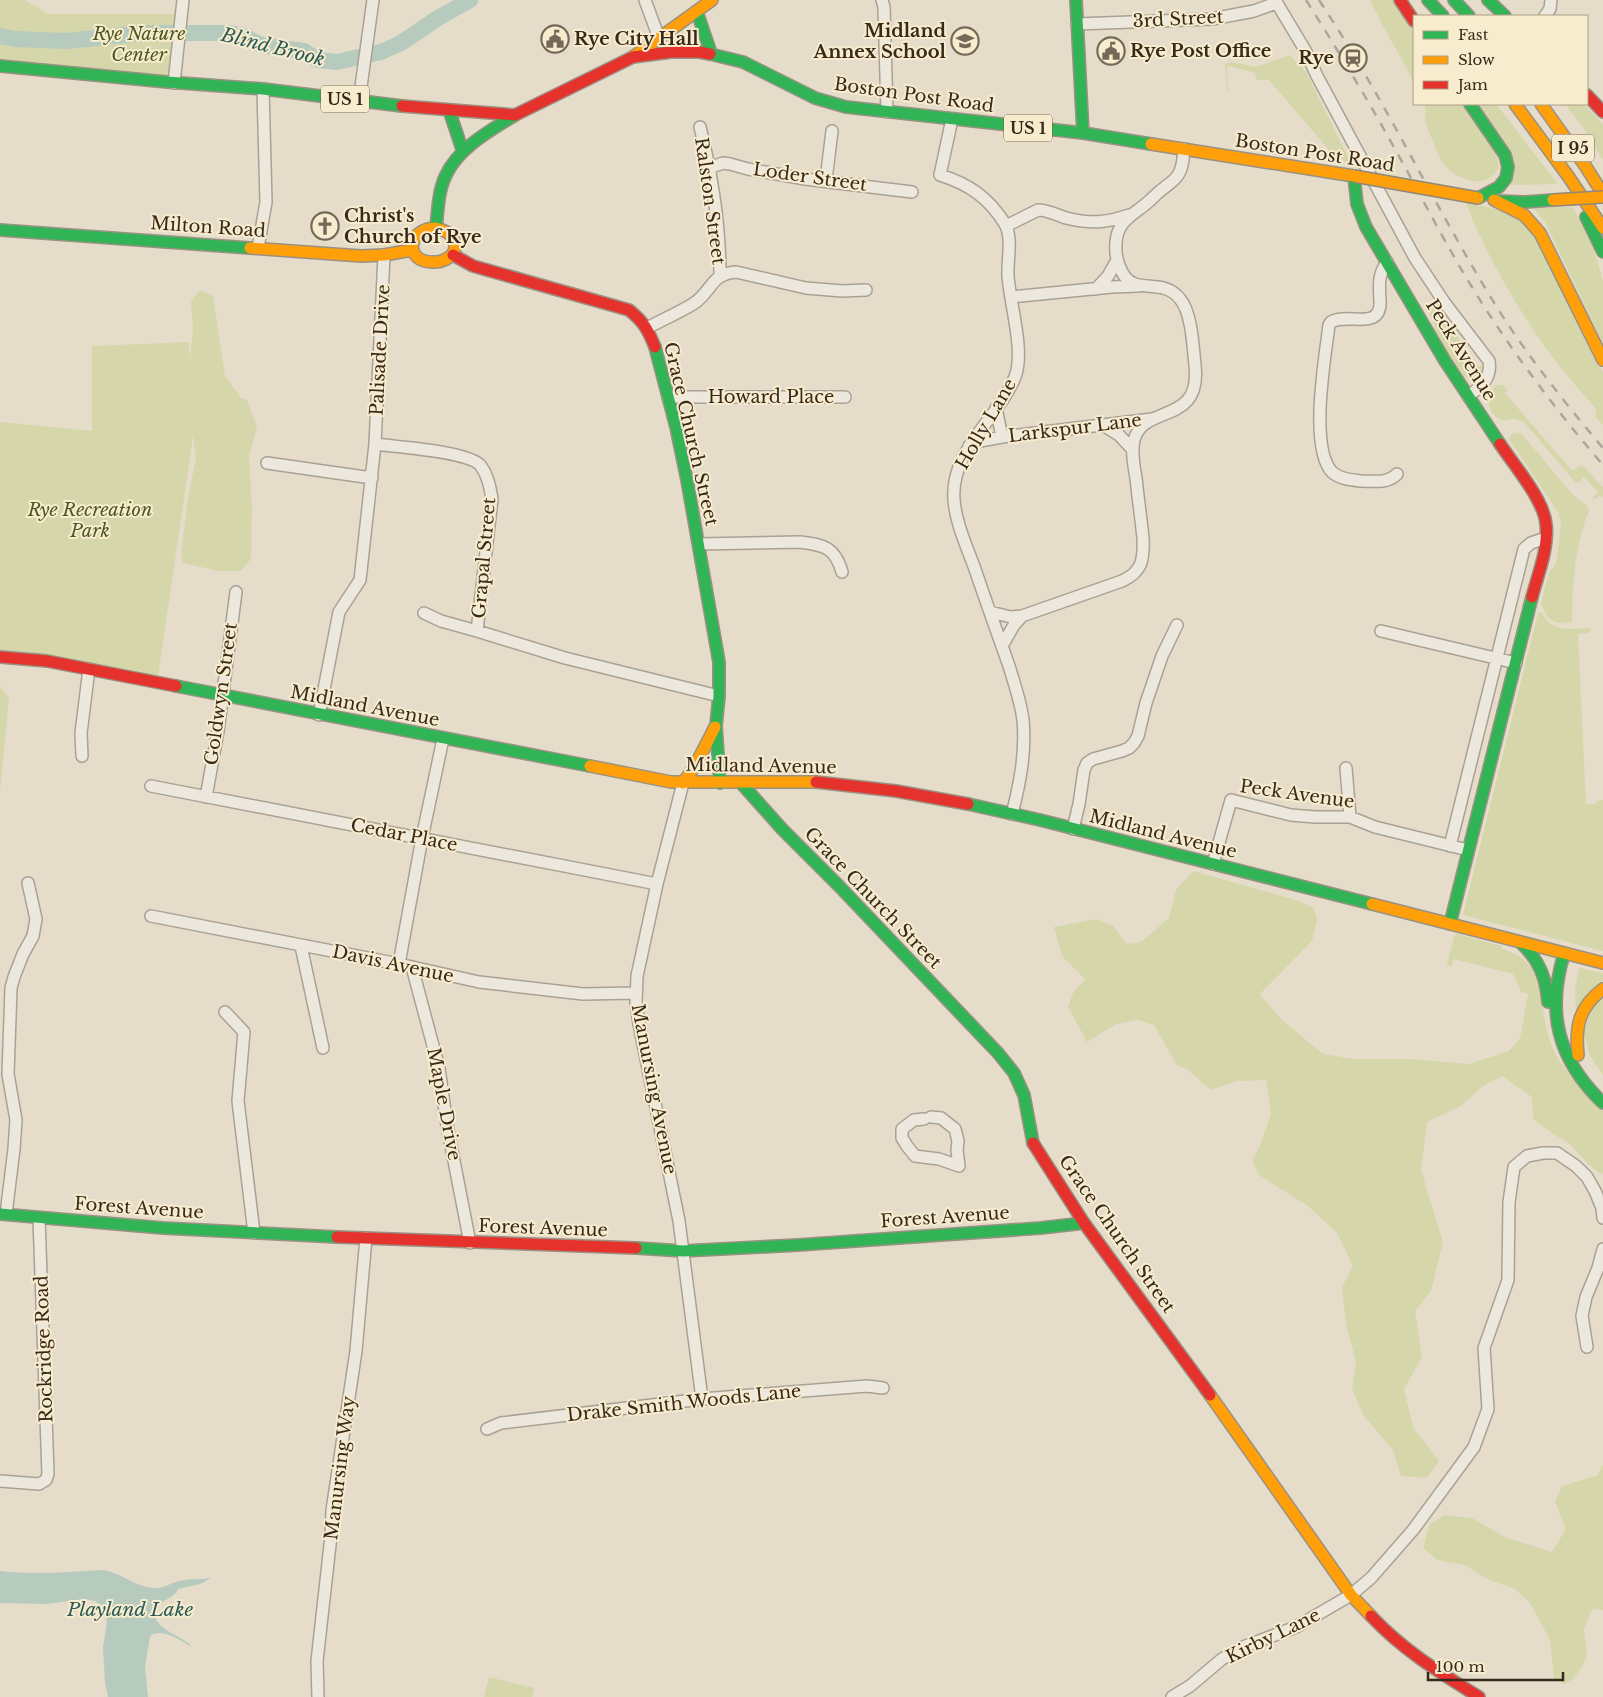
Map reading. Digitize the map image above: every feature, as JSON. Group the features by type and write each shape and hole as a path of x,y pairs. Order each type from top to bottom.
{"main road":[{"path":"633,57 712,0"},
{"path":"1076,0 1083,133"},
{"path":"1400,0 1413,20"},
{"path":"1428,0 1442,15"},
{"path":"1454,0 1468,15"},
{"path":"1488,0 1504,15"},
{"path":"696,12 711,54"},
{"name":"Boston Post Road","path":"436,228 440,193 444,181 448,171 463,152 515,115 633,57 678,52 711,54 743,62 814,98 846,107 1083,133 1510,202 1603,195"},
{"name":"US 1","path":"0,66 263,89 359,101 515,115"},
{"path":"1588,96 1603,112"},
{"path":"1471,105 1505,155 1508,168 1506,178 1499,187 1478,198"},
{"name":"I 95","path":"1516,105 1568,176 1603,228"},
{"name":"I 95","path":"1542,105 1586,167 1603,195"},
{"path":"449,110 463,152"},
{"name":"Peck Avenue","path":"1354,176 1357,204 1366,227 1433,342 1538,500 1546,518 1546,538 1450,924"},
{"path":"1568,176 1603,252"},
{"path":"1494,200 1521,212 1534,225 1545,242 1603,360"},
{"path":"436,228 447,231 451,235 455,249 453,255 443,262 421,261 412,250 413,242 420,232 425,229 436,228"},
{"name":"Milton Road","path":"0,230 361,256 384,255 412,250"},
{"name":"Grace Church Street","path":"453,255 473,266 629,310 647,328 655,348 682,453 719,662 719,696 716,726 720,783"},
{"name":"Midland Avenue","path":"0,657 47,661 90,669 671,782 808,781 920,795 1073,829 1603,963"},
{"name":"Grace Church Street","path":"683,783 695,766 716,726"},
{"name":"Grace Church Street","path":"741,782 782,829 992,1046 1014,1072 1024,1095 1032,1142 1084,1223 1226,1417 1351,1595 1404,1648 1479,1697"},
{"path":"1521,942 1541,966 1547,981 1554,1032 1573,1056 1603,1087"},
{"path":"1569,955 1557,982 1556,1008 1559,1032 1587,1086 1603,1103"},
{"path":"1573,1056 1578,1020 1590,1000 1603,989"},
{"name":"Forest Avenue","path":"3,1214 163,1228 254,1233 470,1243 576,1245 683,1251 798,1245 1040,1228 1084,1223"}],"street":[{"path":"174,82 183,0"},
{"path":"359,101 373,0"},
{"path":"645,0 659,38"},
{"path":"883,0 887,112"},
{"path":"1546,15 1550,8 1551,0"},
{"path":"1276,1 1305,50 1317,76 1415,258 1489,361 1490,372 1487,379 1477,390 1468,396"},
{"name":"3rd Street","path":"1077,24 1212,19 1254,11 1276,1"},
{"path":"258,248 266,202 263,89"},
{"path":"952,119 940,175 972,188 1000,216 1006,226 1038,210 1076,220 1100,223 1110,222 1129,215 1143,206 1178,175 1181,169 1184,149"},
{"name":"Ralston Street","path":"700,127 709,168 719,240 720,275"},
{"path":"826,180 832,130"},
{"name":"Loder Street","path":"709,168 723,163 804,178 912,192"},
{"path":"1129,215 1120,228 1116,243 1116,262 1128,281 1142,286"},
{"path":"1100,223 1113,236 1116,243"},
{"name":"Holly Lane","path":"1006,226 1009,241 1008,273 1010,297 1019,362 1015,377 969,446 959,467 954,488 954,500 964,538 1018,694 1023,719 1021,776 1012,814"},
{"name":"Palisade Drive","path":"320,715 339,612 360,580 375,444 384,255"},
{"path":"1096,289 1108,276 1116,262"},
{"path":"1387,262 1379,275 1380,304 1376,316 1365,320 1340,318 1329,325 1321,395 1322,438 1325,461 1334,474 1338,476 1350,480 1380,481 1392,480 1397,474"},
{"path":"647,328 695,302 720,275 736,272 806,288 842,291 866,290"},
{"path":"990,612 1011,617 1022,616 1130,578 1141,565 1144,548 1133,450 1134,440 1144,424 1174,411 1187,401 1194,387 1195,368 1188,316 1182,300 1164,287 1142,286 1010,297"},
{"name":"Howard Place","path":"668,396 845,397"},
{"path":"996,408 1002,437"},
{"name":"Larkspur Lane","path":"969,446 1002,437 1153,419"},
{"path":"1103,425 1119,435 1133,450"},
{"name":"Grapal Street","path":"375,444 463,455 481,466 489,482 492,499 477,630 565,658 719,696"},
{"path":"267,463 372,478"},
{"path":"1450,846 1524,549 1531,543 1546,538"},
{"path":"699,544 800,542 813,544 823,546 835,555 842,572"},
{"name":"Goldwyn Street","path":"206,797 236,592"},
{"path":"424,612 441,621 477,630"},
{"path":"1002,646 1014,625 1022,616"},
{"path":"1073,829 1084,770 1087,764 1093,759 1122,752 1134,743 1138,736 1146,703 1162,656 1177,626"},
{"path":"1381,631 1516,664"},
{"path":"82,756 81,733 90,669"},
{"path":"399,964 422,838 443,739"},
{"path":"1346,768 1350,817"},
{"name":"Manursing Avenue","path":"683,783 657,884 637,976 636,1002 677,1211 702,1399"},
{"name":"Cedar Place","path":"151,786 657,884"},
{"name":"Peck Avenue","path":"1213,864 1231,800 1292,815 1350,817 1375,827 1468,850"},
{"path":"3,1214 14,1149 16,1120 8,1074 11,988 23,954 33,936 36,919 28,883"},
{"name":"Davis Avenue","path":"152,916 516,988 582,994 636,993"},
{"path":"301,946 322,1048"},
{"name":"Maple Drive","path":"412,967 439,1068 470,1243"},
{"path":"225,1012 244,1032 238,1101 254,1233"},
{"path":"927,1118 941,1118 955,1129 958,1141 959,1166 939,1159 915,1156 906,1146 902,1138 902,1129 914,1120 927,1118"},
{"name":"Kirby Lane","path":"1172,1697 1190,1686 1222,1659 1243,1647 1296,1627 1351,1595 1371,1578 1413,1530 1474,1448 1488,1409 1484,1348 1508,1280 1509,1202 1514,1167 1527,1156 1557,1153 1576,1166 1587,1177 1596,1191 1602,1208 1603,1218"},
{"name":"Rockridge Road","path":"0,1482 39,1484 46,1480 48,1474 39,1218"},
{"name":"Manursing Way","path":"318,1697 317,1661 331,1536 332,1510 356,1351 366,1238"},
{"path":"1587,1347 1582,1316 1586,1297 1598,1268 1603,1249"},
{"name":"Drake Smith Woods Lane","path":"487,1429 501,1422 702,1399 866,1386 883,1388"}],"green space":[{"name":"Rye Nature Center","path":"0,0 25,0 48,14 178,14 171,77 0,60"},
{"path":"1370,0 1393,0 1413,28 1413,81 1403,62"},
{"path":"1290,55 1306,72 1351,163 1327,159 1329,150 1269,80 1257,80 1255,73 1229,66 1227,67 1227,92 1225,64 1232,62 1256,67"},
{"path":"1424,105 1467,105 1494,144 1499,168 1494,174 1485,180 1473,181 1464,179 1451,172 1439,157 1427,128"},
{"path":"1478,105 1497,105 1558,184 1509,185"},
{"path":"1566,105 1585,105 1603,124 1603,160 1584,129"},
{"path":"1466,203 1516,213 1525,218 1603,372 1603,425 1595,416 1597,410 1550,354 1526,319 1492,261"},
{"path":"1573,207 1594,250 1603,281 1603,344 1545,222 1533,208"},
{"name":"Rye Recreation Park","path":"200,290 213,296 225,376 241,398 247,400 257,427 249,456 252,507 251,559 241,571 219,571 183,563 181,553 188,498 196,457 192,434 158,676 0,654 0,422 92,431 92,346 189,342 190,359 193,328 191,302"},
{"path":"1431,302 1457,336 1476,367 1483,365 1482,372 1474,379 1464,376 1439,339 1427,307 1427,303"},
{"path":"1497,385 1502,385 1508,390 1505,393 1572,471 1579,466 1583,466 1603,487 1603,497 1600,495 1594,500 1593,498 1598,492 1584,477 1579,483 1575,482 1524,422 1516,419 1502,420 1495,416 1490,408 1489,398 1490,393"},
{"path":"1515,433 1522,434 1573,495 1587,506 1589,510 1577,551 1572,622 1557,623 1548,618 1541,603 1549,572 1556,564 1561,523 1558,512 1509,439"},
{"path":"1541,612 1545,619 1555,627 1592,629 1588,633 1578,634 1586,804 1596,804 1596,801 1603,800 1603,951 1463,915 1538,613"},
{"path":"0,686 9,698 0,791"},
{"path":"1193,871 1296,900 1314,908 1317,920 1312,941 1260,994 1281,1019 1323,1054 1353,1059 1411,1059 1469,1064 1509,1051 1520,1038 1528,994 1521,992 1513,974 1454,959 1451,967 1449,966 1447,964 1454,936 1457,934 1502,946 1502,949 1518,956 1529,964 1536,975 1540,987 1547,1029 1556,1054 1574,1080 1603,1111 1603,1173 1601,1174 1588,1164 1570,1144 1533,1119 1532,1097 1502,1076 1483,1086 1461,1106 1427,1122 1421,1170 1443,1242 1431,1291 1415,1311 1422,1357 1404,1389 1413,1427 1439,1461 1427,1478 1401,1476 1393,1450 1363,1415 1352,1389 1356,1362 1346,1324 1342,1287 1353,1266 1337,1233 1308,1206 1259,1175 1252,1160 1260,1146 1271,1114 1266,1080 1236,1081 1211,1090 1188,1070 1177,1065 1154,1025 1138,1020 1116,1024 1087,1042 1068,1007 1073,993 1085,979 1062,956 1054,927 1097,919 1113,926 1127,944 1141,942 1169,918 1176,890"},
{"path":"1579,968 1603,973 1603,981 1576,1010 1575,989"},
{"path":"1603,995 1603,1075 1590,1056 1584,1033 1591,1009"},
{"path":"1603,1464 1603,1610 1592,1609 1584,1629 1587,1656 1573,1679 1565,1684 1554,1678 1550,1640 1530,1603 1515,1589 1489,1580 1465,1565 1437,1560 1423,1548 1429,1525 1444,1515 1472,1518 1505,1537 1552,1552 1566,1529 1555,1502 1562,1486 1598,1475"},
{"path":"489,1677 534,1688 532,1697 484,1697"}],"water":[{"name":"Playland Lake","path":"103,1570 142,1586 154,1588 185,1580 211,1578 200,1584 178,1589 173,1596 158,1606 155,1614 156,1620 165,1629 192,1647 166,1634 160,1633 150,1636 145,1667 148,1697 108,1697 103,1647 107,1622 106,1614 102,1606 95,1601 83,1599 47,1604 0,1603 0,1571 39,1573"}],"waterway":[{"name":"Blind Brook","path":"0,36 16,39 66,41 144,33 230,33 241,35 266,46 304,51 318,60 337,62 381,52 401,43 438,18 470,0"}],"railway":[{"path":"1306,0 1370,105 1476,294 1542,390 1603,465"},
{"path":"1319,0 1366,76 1498,309 1548,380 1603,448"}],"traffic: fast":[{"path":"1076,0 1083,133"},
{"path":"1428,0 1442,15"},
{"path":"1454,0 1468,15"},
{"path":"1488,0 1504,15"},
{"path":"697,12 711,53"},
{"path":"710,54 743,62 815,98 846,107 1083,133 1151,144"},
{"path":"0,66 263,89 402,106"},
{"path":"1471,105 1505,155 1508,167 1506,178 1499,187 1478,198"},
{"path":"449,110 463,152"},
{"path":"436,228 441,188 452,165 476,140 515,115"},
{"path":"1354,176 1357,204 1366,227 1445,361 1500,444"},
{"path":"1499,201 1553,200"},
{"path":"1586,217 1603,252"},
{"path":"0,230 250,248"},
{"path":"655,347 676,427 687,480 719,662 719,696 716,726 720,783"},
{"path":"1450,924 1532,597"},
{"path":"176,686 590,766"},
{"path":"741,783 782,829 998,1053 1014,1073 1024,1095 1033,1143"},
{"path":"968,804 1040,820 1372,904"},
{"path":"1521,943 1537,963 1543,977 1548,1002"},
{"path":"1564,954 1556,996 1560,1034 1566,1053 1575,1070 1603,1103"},
{"path":"0,1214 163,1228 337,1237"},
{"path":"636,1248 683,1251 798,1245 1041,1228 1084,1223"}],"traffic: slow":[{"path":"633,57 712,0"},
{"path":"1516,105 1568,176 1603,228"},
{"path":"1542,105 1603,194"},
{"path":"1151,144 1354,176"},
{"path":"1354,176 1478,198"},
{"path":"1553,200 1603,197"},
{"path":"1494,200 1524,215 1540,233 1603,360"},
{"path":"436,228 445,231 451,236 455,243 454,252 443,261 424,261 413,252 412,245 414,239 419,233 436,228"},
{"path":"250,248 361,256 384,255 412,250"},
{"path":"683,783 695,766 715,727"},
{"path":"590,766 671,782 816,782"},
{"path":"1372,904 1603,963"},
{"path":"1578,1055 1577,1035 1580,1018 1589,1003 1603,989"},
{"path":"1210,1395 1351,1595 1371,1616"}],"traffic: jam":[{"path":"1400,0 1413,20"},
{"path":"402,106 515,115 633,57 671,52 710,54"},
{"path":"1588,96 1603,112"},
{"path":"453,255 473,266 629,310 645,327 655,347"},
{"path":"1500,444 1540,504 1546,524 1546,542 1532,597"},
{"path":"0,657 47,661 176,686"},
{"path":"816,782 896,791 968,804"},
{"path":"1033,1143 1084,1223 1210,1395"},
{"path":"337,1237 636,1248"},
{"path":"1371,1616 1383,1629 1409,1650 1436,1670 1479,1697"}],"place":[{"name":"Rye City Hall","path":"555,39"},
{"name":"Midland Annex School","path":"965,41"},
{"name":"Rye Post Office","path":"1111,51"},
{"name":"Rye","path":"1353,58"},
{"name":"Christ's Church of Rye","path":"325,226"}]}
